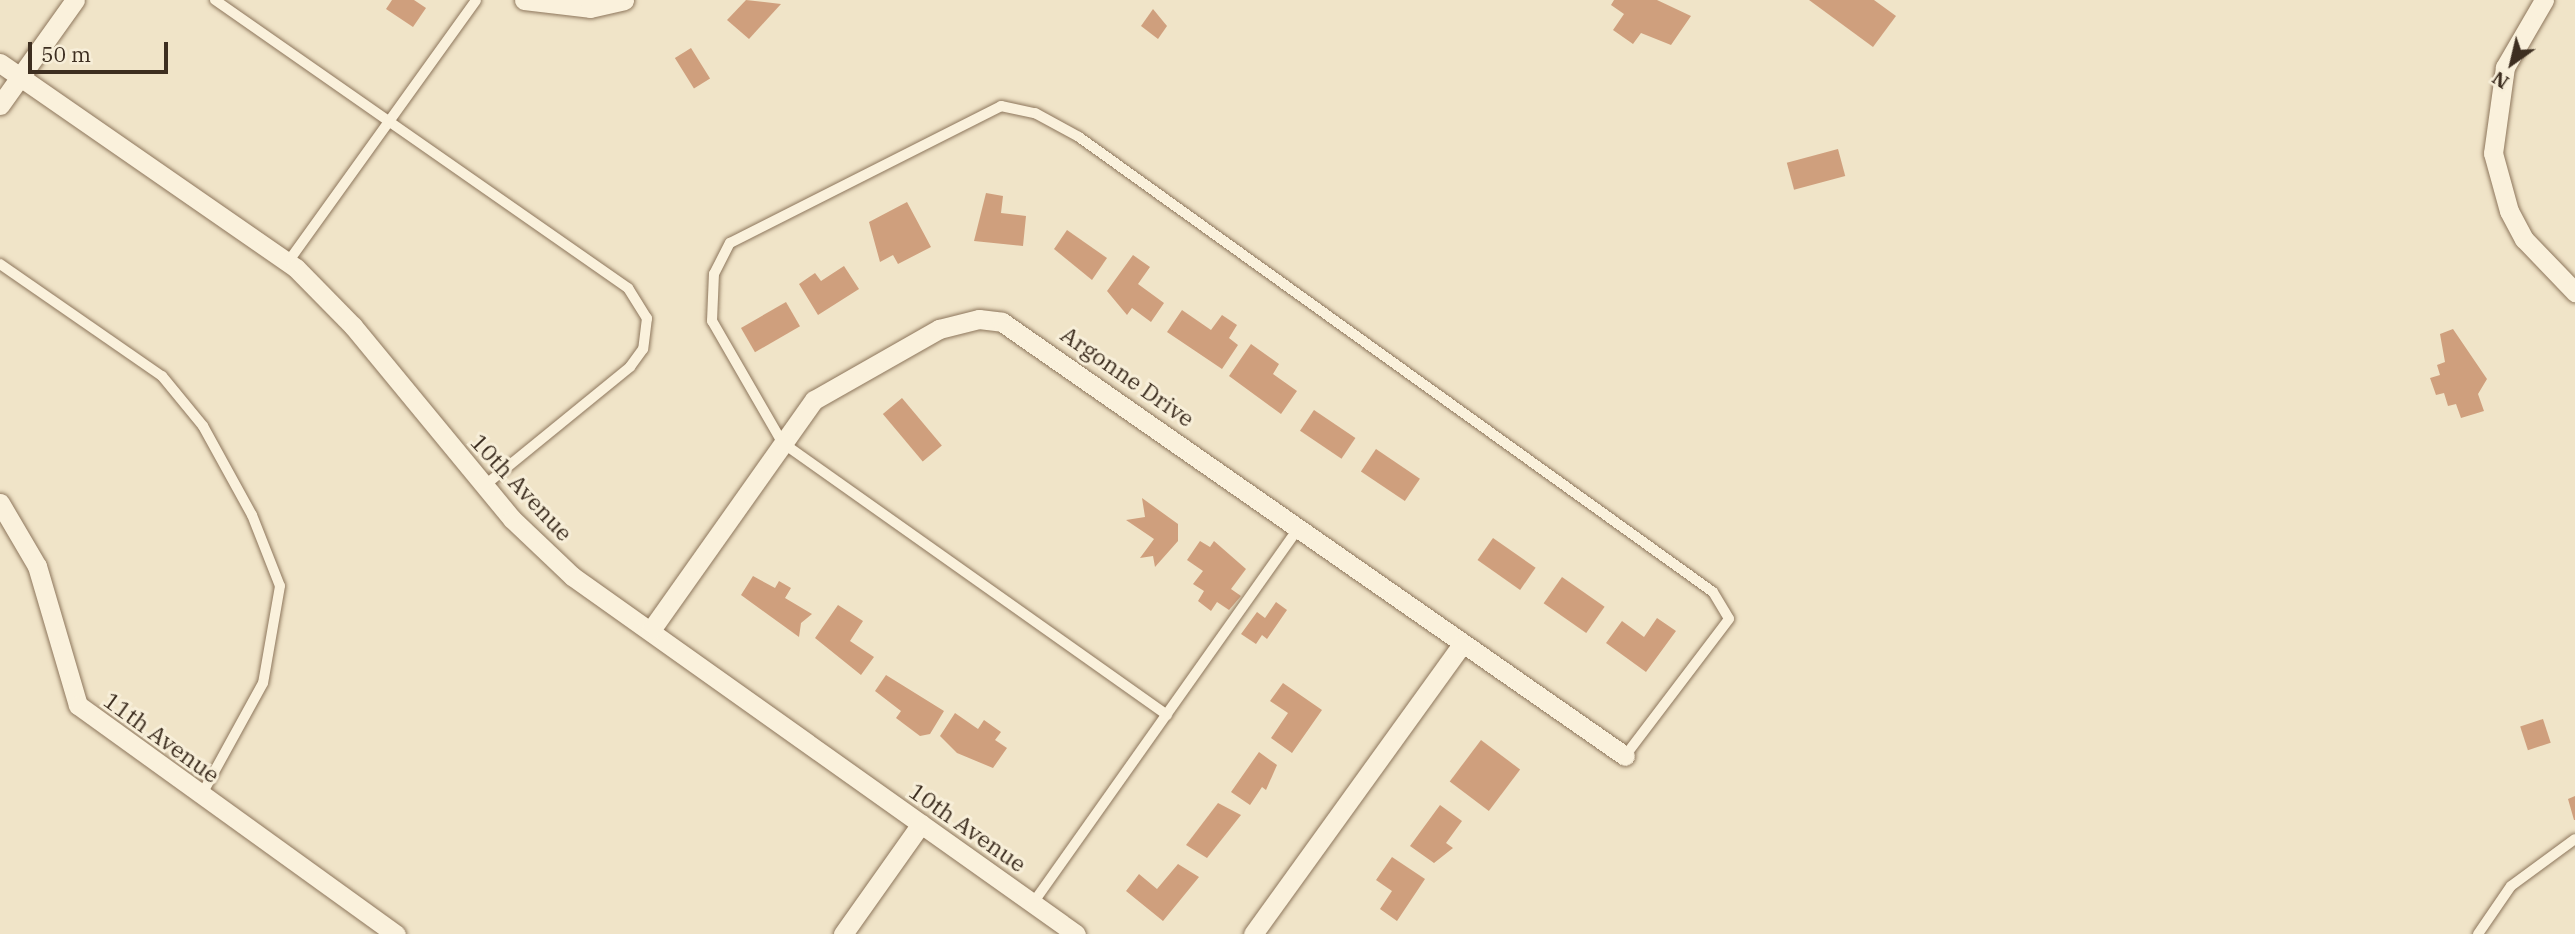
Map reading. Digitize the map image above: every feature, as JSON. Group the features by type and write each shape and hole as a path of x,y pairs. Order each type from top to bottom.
{"street":[{"path":"0,105 75,0"},
{"path":"524,0 559,7 624,0"},
{"path":"2544,0 2505,67 2493,153 2509,211 2524,239 2575,292"},
{"name":"10th Avenue","path":"0,63 288,262 353,326 484,486 572,576 1076,934"},
{"name":"Argonne Drive","path":"650,630 782,442 836,383 939,329 979,319 1002,322 1625,756"},
{"name":"11th Avenue","path":"0,503 37,566 78,705 201,797 396,934"},
{"path":"1253,934 1462,644"},
{"path":"842,934 921,824"}],"lane":[{"path":"215,0 628,288 646,318 643,349 630,367 484,486"},
{"path":"288,262 476,0"},
{"path":"1167,715 782,442 712,321 715,274 730,243 1001,106 1035,113 1079,137 1713,592 1729,620 1625,756"},
{"path":"0,264 162,376 203,426 252,515 279,586 263,683 201,797"},
{"path":"1033,903 1299,528"},
{"path":"2477,934 2521,877 2575,839"}],"building":[{"path":"392,0 414,0 426,8 413,27 386,9"},
{"path":"746,0 781,4 749,39 727,20"},
{"path":"1614,0 1657,0 1691,16 1671,45 1641,33 1633,44 1613,30 1624,14 1611,5"},
{"path":"1809,0 1874,0 1896,16 1873,47"},
{"path":"1153,9 1167,26 1158,39 1141,26"},
{"path":"691,48 710,79 694,89 675,58"},
{"path":"1838,149 1845,176 1794,190 1787,163"},
{"path":"986,193 1003,196 1001,213 1026,216 1023,246 974,241"},
{"path":"907,202 931,247 898,264 893,255 880,262 869,222"},
{"path":"1067,230 1107,258 1092,280 1054,249"},
{"path":"1133,255 1150,267 1138,284 1164,303 1151,322 1132,308 1127,315 1107,291"},
{"path":"844,266 859,289 818,315 799,284 815,273 821,281"},
{"path":"786,302 800,326 755,352 741,328"},
{"path":"1182,310 1211,330 1222,315 1237,325 1229,338 1238,345 1222,369 1167,332"},
{"path":"2453,329 2487,379 2478,394 2484,411 2461,418 2456,404 2448,406 2444,393 2436,395 2430,378 2440,375 2437,365 2445,362 2440,334"},
{"path":"1251,344 1279,364 1273,374 1297,391 1281,414 1229,376"},
{"path":"902,398 942,445 923,462 883,414"},
{"path":"1314,410 1355,438 1341,459 1300,431"},
{"path":"1376,449 1420,479 1405,501 1361,471"},
{"path":"1142,498 1178,524 1178,541 1155,567 1153,556 1140,558 1154,539 1126,520 1145,517"},
{"path":"1493,538 1536,568 1520,590 1478,560"},
{"path":"1200,541 1210,547 1214,541 1246,569 1231,589 1241,596 1229,610 1217,602 1211,611 1198,601 1204,591 1193,584 1203,571 1187,560"},
{"path":"753,576 775,588 779,581 791,588 785,598 812,614 801,623 799,637 741,595"},
{"path":"1562,577 1605,607 1586,633 1544,603"},
{"path":"1276,602 1287,610 1267,639 1262,635 1256,644 1241,634 1257,612 1265,618"},
{"path":"838,605 863,621 850,641 874,657 861,675 815,638"},
{"path":"1657,618 1676,631 1646,672 1606,643 1622,621 1644,637"},
{"path":"886,675 944,711 930,734 920,736 896,718 901,711 875,691"},
{"path":"1283,683 1322,710 1292,753 1271,738 1288,713 1270,701"},
{"path":"955,713 978,729 984,720 1001,732 995,740 1007,748 993,768 957,753 940,736"},
{"path":"2543,719 2551,743 2528,750 2520,726"},
{"path":"1481,740 1520,769 1489,811 1450,782"},
{"path":"1259,752 1277,765 1266,790 1262,787 1250,805 1231,792"},
{"path":"2575,796 2575,820 2574,820 2568,799"},
{"path":"1218,803 1241,815 1207,858 1186,845"},
{"path":"1440,805 1462,821 1446,843 1453,848 1434,863 1410,846"},
{"path":"1392,857 1425,879 1397,921 1380,909 1392,891 1376,880"},
{"path":"1178,864 1199,877 1163,921 1126,891 1139,874 1157,889"}]}
